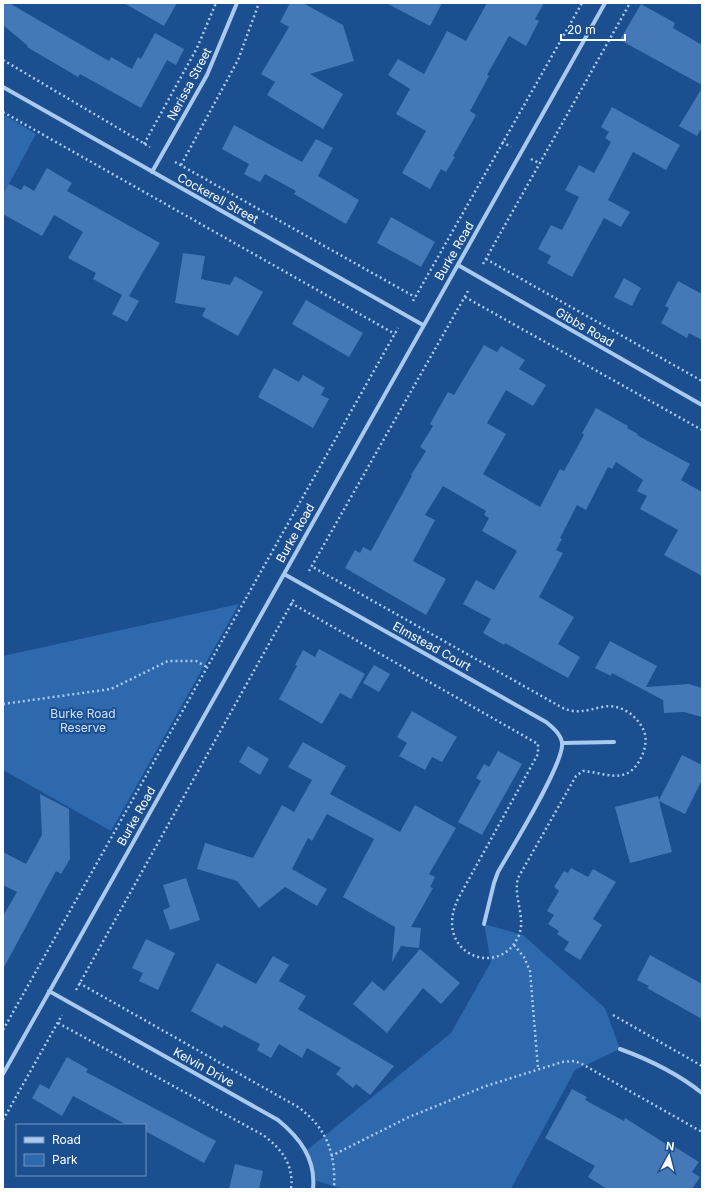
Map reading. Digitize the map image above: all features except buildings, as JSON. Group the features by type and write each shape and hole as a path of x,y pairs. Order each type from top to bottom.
{"street":[{"name":"Nerissa Street","path":"152,172 207,75 237,3"},
{"name":"Burke Road","path":"3,1074 605,3"},
{"name":"Cockerell Street","path":"3,87 423,325"},
{"name":"Gibbs Road","path":"458,265 702,405"},
{"name":"Elmstead Court","path":"284,574 546,722 555,729 563,743"},
{"path":"484,924 498,872 559,764 563,743 614,742"},
{"name":"Kelvin Drive","path":"49,991 278,1120 292,1132 309,1156 314,1180 313,1189"},
{"path":"620,1049 649,1060 675,1073 702,1093"}],"path":[{"path":"144,144 197,48 216,3"},
{"path":"181,165 238,60 259,3"},
{"path":"413,301 582,3"},
{"path":"483,264 630,3"},
{"path":"3,60 150,147"},
{"path":"3,112 395,334"},
{"path":"502,142 512,148"},
{"path":"530,159 539,163"},
{"path":"175,162 415,297"},
{"path":"486,259 702,381"},
{"path":"309,571 468,291"},
{"path":"465,297 702,430"},
{"path":"3,1030 398,328"},
{"path":"311,566 566,710 583,712 611,706 633,715 642,727 645,734 644,752 636,766 622,775 614,777 588,771 579,772"},
{"path":"76,990 294,599"},
{"path":"291,603 534,740 538,744 538,754"},
{"path":"3,704 111,689 168,661 196,661 207,667"},
{"path":"514,945 524,957 530,971 538,1068"},
{"path":"79,983 298,1107 310,1116 323,1132 331,1156 334,1167 334,1189"},
{"path":"3,1120 62,1015"},
{"path":"612,1015 702,1066"},
{"path":"58,1023 263,1135 276,1145 283,1154 292,1175 291,1189"},
{"path":"331,1156 429,1109 486,1086 538,1068 569,1061 582,1064 702,1132"}],"green space":[{"path":"3,114 36,134 3,195"},
{"name":"Burke Road Reserve","path":"239,604 111,831 3,770 3,656"},
{"path":"484,924 523,935 605,1008 620,1049 575,1070 511,1189 342,1189 314,1180 306,1151 451,1033 491,962"}]}
